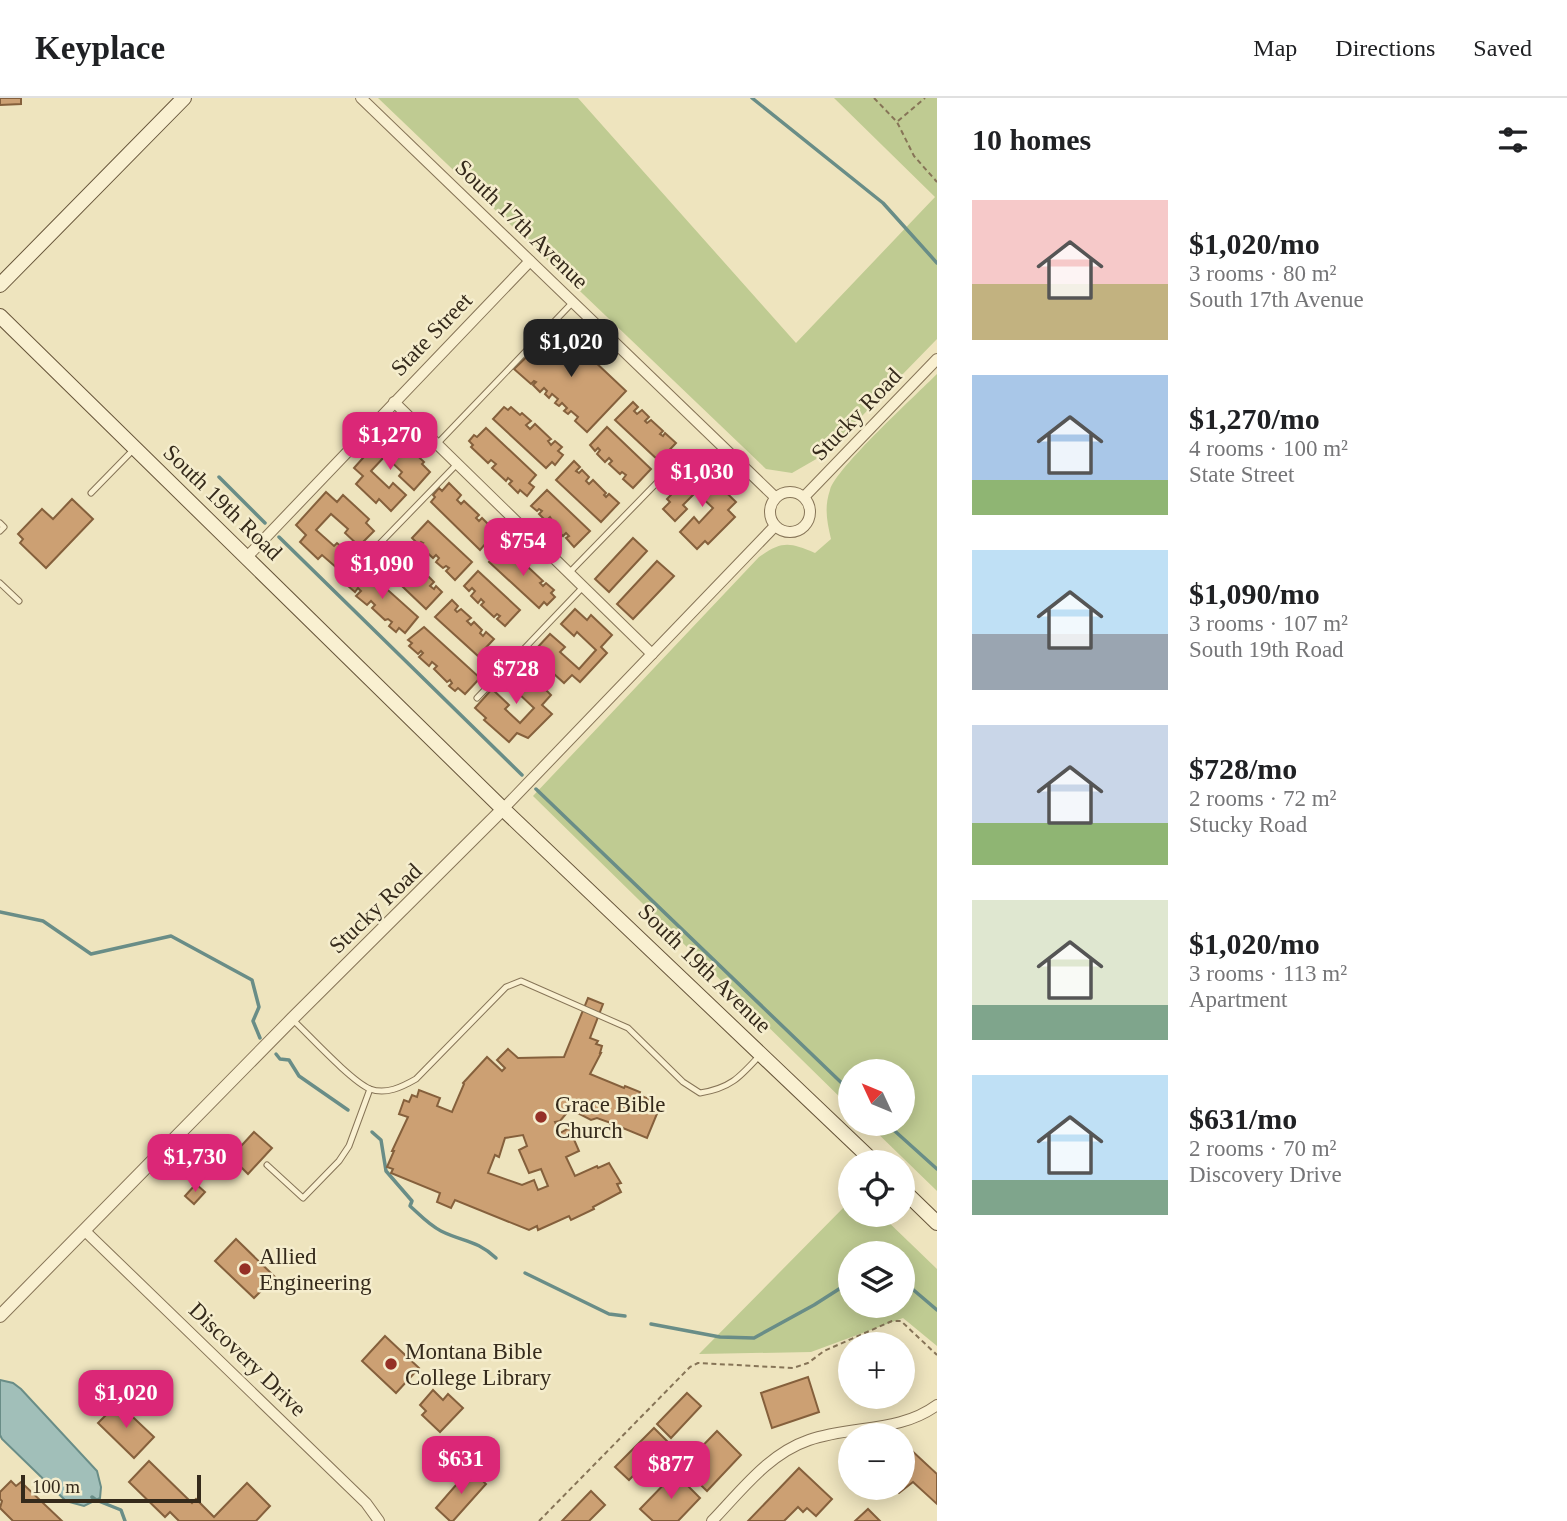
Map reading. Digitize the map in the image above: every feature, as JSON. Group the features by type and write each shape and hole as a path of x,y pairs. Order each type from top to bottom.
{"main road":[{"path":"0,285 180,99"},
{"name":"South 19th Road","path":"0,316 503,809"},
{"name":"South 19th Avenue","path":"503,809 862,1150"},
{"path":"915,1202 937,1223"}],"street":[{"name":"South 17th Avenue","path":"361,98 775,497"},
{"name":"State Street","path":"247,557 530,261"},
{"name":"Stucky Road","path":"804,497 937,359"},
{"path":"394,402 652,654"},
{"path":"788,492 804,497 810,510 806,524 794,532 775,526 769,513 775,497 788,492"},
{"name":"Stucky Road","path":"0,1316 503,809 775,526"},
{"name":"Discovery Drive","path":"85,1231 366,1503 379,1521"},
{"path":"712,1521 770,1461 785,1450 811,1439 903,1423 925,1414 937,1405"}],"lane":[{"path":"437,444 573,302"},
{"path":"91,493 135,448"},
{"path":"569,573 678,461"},
{"path":"360,564 457,464"},
{"path":"0,523 4,527 0,531"},
{"path":"0,583 19,601"},
{"path":"477,698 583,587"},
{"path":"292,1019 356,1080 370,1089 386,1091 401,1088 416,1079 506,987 521,981 628,1028 683,1082 700,1093 720,1089 737,1080 762,1054"},
{"path":"267,1165 303,1198 339,1161 349,1146 370,1089"}],"path":[{"path":"874,98 897,122 914,156 937,182"},
{"path":"897,122 925,98"},
{"path":"539,1521 690,1367 698,1363 793,1368 892,1321 901,1321 937,1355"}],"green space":[{"path":"378,98 578,98 796,343 935,197 834,98 937,98 937,339 825,454 792,473 766,469"},
{"path":"937,374 937,1191 915,1170 915,1150 895,1150 880,1136 915,1136 915,1059 838,1059 838,1095 533,796 759,557 774,548 786,545 815,553 831,539 827,503 835,480 895,414"},
{"path":"838,1213 838,1227 893,1227 908,1241 838,1241 838,1318 903,1318 865,1332 838,1332 838,1342 811,1352 699,1354"},
{"path":"915,1248 937,1269 937,1346 903,1318 915,1318"}],"water":[{"path":"0,1380 13,1383 21,1389 97,1471 101,1487 100,1498 84,1506 66,1501 2,1439"}],"building":[{"path":"0,98 21,98 21,104 0,105"},
{"path":"558,327 626,391 587,432 575,421 578,417 571,411 568,414 564,411 567,408 562,403 559,406 555,403 558,399 552,394 549,398 544,388 540,392 533,385 536,382 531,384 514,369"},
{"path":"633,402 638,407 634,411 637,414 642,410 649,417 645,421 647,423 651,420 663,431 660,434 663,436 665,433 676,443 659,461 615,420"},
{"path":"504,407 508,410 511,407 520,415 522,413 531,421 526,425 530,429 535,424 551,439 548,441 551,445 555,441 562,447 558,451 563,455 555,465 552,462 546,468 493,419"},
{"path":"607,427 651,469 633,488 623,479 626,475 622,472 620,474 609,464 612,461 609,458 605,462 597,454 600,450 598,448 595,451 590,445"},
{"path":"486,428 536,475 529,483 534,487 527,496 520,490 518,493 509,484 512,481 508,478 506,481 492,468 496,464 491,460 488,463 471,447 473,445 469,441"},
{"path":"399,438 424,462 422,464 430,472 414,490 399,476 402,472 385,456 371,471 389,488 393,483 406,495 391,511 379,499 376,503 356,484 363,476 354,468 380,439 390,448"},
{"path":"574,461 580,467 576,471 579,473 582,470 589,477 586,481 589,484 593,480 606,493 606,497 609,494 619,503 601,522 556,480"},
{"path":"691,474 699,482 707,474 736,502 728,510 735,517 708,544 705,541 697,549 680,532 694,517 699,523 713,508 696,492 683,505 687,509 675,521 663,509 670,502 667,499"},
{"path":"449,483 461,495 457,500 461,504 464,501 479,515 476,518 479,521 482,518 494,530 491,533 497,539 490,546 486,543 480,550 431,502 439,488 442,491"},
{"path":"547,490 590,531 574,547 566,538 569,536 566,533 563,536 549,523 552,520 550,517 546,521 539,514 542,511 531,506"},
{"path":"326,492 337,502 343,495 369,519 366,523 374,531 359,546 345,533 348,529 331,514 316,530 334,546 337,543 350,554 337,568 322,555 318,559 300,542 306,535 296,525"},
{"path":"72,499 93,519 46,568 20,543 23,539 18,534 42,509 53,519"},
{"path":"428,521 472,562 455,580 446,571 449,568 443,568 436,562 439,558 436,555 433,558 420,546 423,543 418,544 412,538"},
{"path":"633,538 647,551 609,592 595,579"},
{"path":"401,549 408,556 404,560 408,563 412,558 422,569 419,573 422,576 425,573 434,582 430,586 434,589 436,586 442,592 426,609 383,568"},
{"path":"501,549 504,553 508,549 512,552 507,556 512,561 516,556 525,565 522,568 525,571 528,567 543,581 540,583 543,586 546,583 554,590 551,593 555,597 547,605 544,602 539,608 489,562"},
{"path":"657,561 674,576 633,619 617,604"},
{"path":"361,566 418,617 405,633 399,628 396,632 389,626 392,622 385,620 372,608 375,605 371,601 367,605 356,596 361,591 358,588 355,592 348,586 348,581"},
{"path":"478,571 520,610 505,626 497,619 500,616 497,614 494,617 481,605 484,602 481,599 478,603 471,596 475,591 472,588 469,591 464,586"},
{"path":"452,600 458,606 455,610 457,612 461,609 471,618 467,621 471,625 474,622 482,630 480,633 483,636 486,632 494,639 478,656 435,617"},
{"path":"575,609 587,620 591,615 612,635 601,647 607,653 580,682 572,675 564,683 543,664 547,660 536,649 550,634 565,647 560,652 579,669 596,650 577,632 574,636 561,624"},
{"path":"424,627 480,678 465,694 458,688 455,691 449,686 452,683 450,680 447,682 434,669 437,666 432,662 429,666 419,657 423,653 421,651 418,654 409,646 412,643 408,640"},
{"path":"524,668 551,695 542,705 552,714 528,738 517,733 509,742 484,720 486,718 475,708 492,689 509,705 505,709 520,723 534,708 516,691 512,694 501,682 514,669 519,674"},
{"path":"588,998 603,1004 590,1038 602,1046 601,1053 590,1074 640,1092 639,1095 661,1104 647,1138 623,1128 621,1133 609,1128 611,1123 597,1118 591,1120 570,1109 560,1121 555,1122 560,1133 569,1128 579,1151 566,1157 575,1176 609,1163 621,1183 617,1184 621,1192 593,1207 594,1209 571,1220 569,1216 538,1230 537,1226 529,1230 455,1200 451,1208 437,1202 440,1193 391,1173 393,1169 387,1167 408,1117 399,1114 404,1100 409,1102 412,1095 417,1097 419,1090 440,1098 437,1106 452,1112 463,1083 487,1057 502,1071 505,1068 497,1060 508,1049 518,1058 564,1057","holes":["523,1135 527,1146 519,1150 529,1173 541,1169 548,1186 538,1190 534,1180 522,1185 488,1173 495,1155 499,1157 505,1138"]},
{"path":"254,1132 272,1148 248,1174 231,1157"},
{"path":"196,1184 205,1192 194,1204 185,1196"},
{"name":"Allied Engineering","path":"236,1239 275,1277 254,1298 215,1261"},
{"name":"Montana Bible College Library","path":"385,1336 419,1368 396,1393 362,1361"},
{"path":"808,1377 819,1412 772,1428 761,1393"},
{"path":"433,1390 443,1400 448,1394 463,1408 440,1432 422,1415 426,1411 420,1405"},
{"path":"687,1393 701,1406 671,1438 657,1424"},
{"path":"118,1403 154,1437 134,1458 98,1423"},
{"path":"654,1428 667,1441 629,1480 615,1467"},
{"path":"717,1431 741,1455 707,1491 682,1467"},
{"path":"915,1454 937,1474 937,1504 915,1484"},
{"path":"149,1461 192,1503 196,1499 214,1517 247,1483 270,1506 256,1521 179,1521 170,1512 165,1517 129,1482"},
{"path":"799,1468 832,1499 816,1516 807,1508 803,1512 798,1507 784,1521 748,1521"},
{"path":"470,1469 486,1484 453,1521 450,1521 436,1508"},
{"path":"675,1473 700,1498 678,1521 653,1521 640,1509"},
{"path":"11,1481 16,1486 21,1482 62,1521 13,1521 0,1508 0,1492"},
{"path":"591,1491 605,1505 589,1521 562,1521"},
{"path":"868,1509 880,1521 855,1521"}],"waterway":[{"path":"752,98 883,203 937,263"},
{"path":"219,477 265,523"},
{"path":"279,537 522,775"},
{"path":"536,789 838,1079"},
{"path":"0,912 43,921 91,954 171,936 252,980 259,1007 253,1021 260,1038"},
{"path":"276,1054 280,1059 289,1060 299,1076 348,1110"},
{"path":"372,1132 381,1140 386,1171 412,1201 410,1206 437,1229 476,1244 496,1258"},
{"path":"900,1136 937,1169"},
{"path":"525,1273 609,1314 625,1316"},
{"path":"651,1324 720,1337 754,1338 838,1290"},
{"path":"915,1291 937,1310"},
{"path":"92,1497 121,1510 125,1521"}],"place":[{"name":"Grace Bible Church","path":"541,1117"},
{"name":"Allied Engineering","path":"245,1269"},
{"name":"Montana Bible College Library","path":"391,1364"}]}
